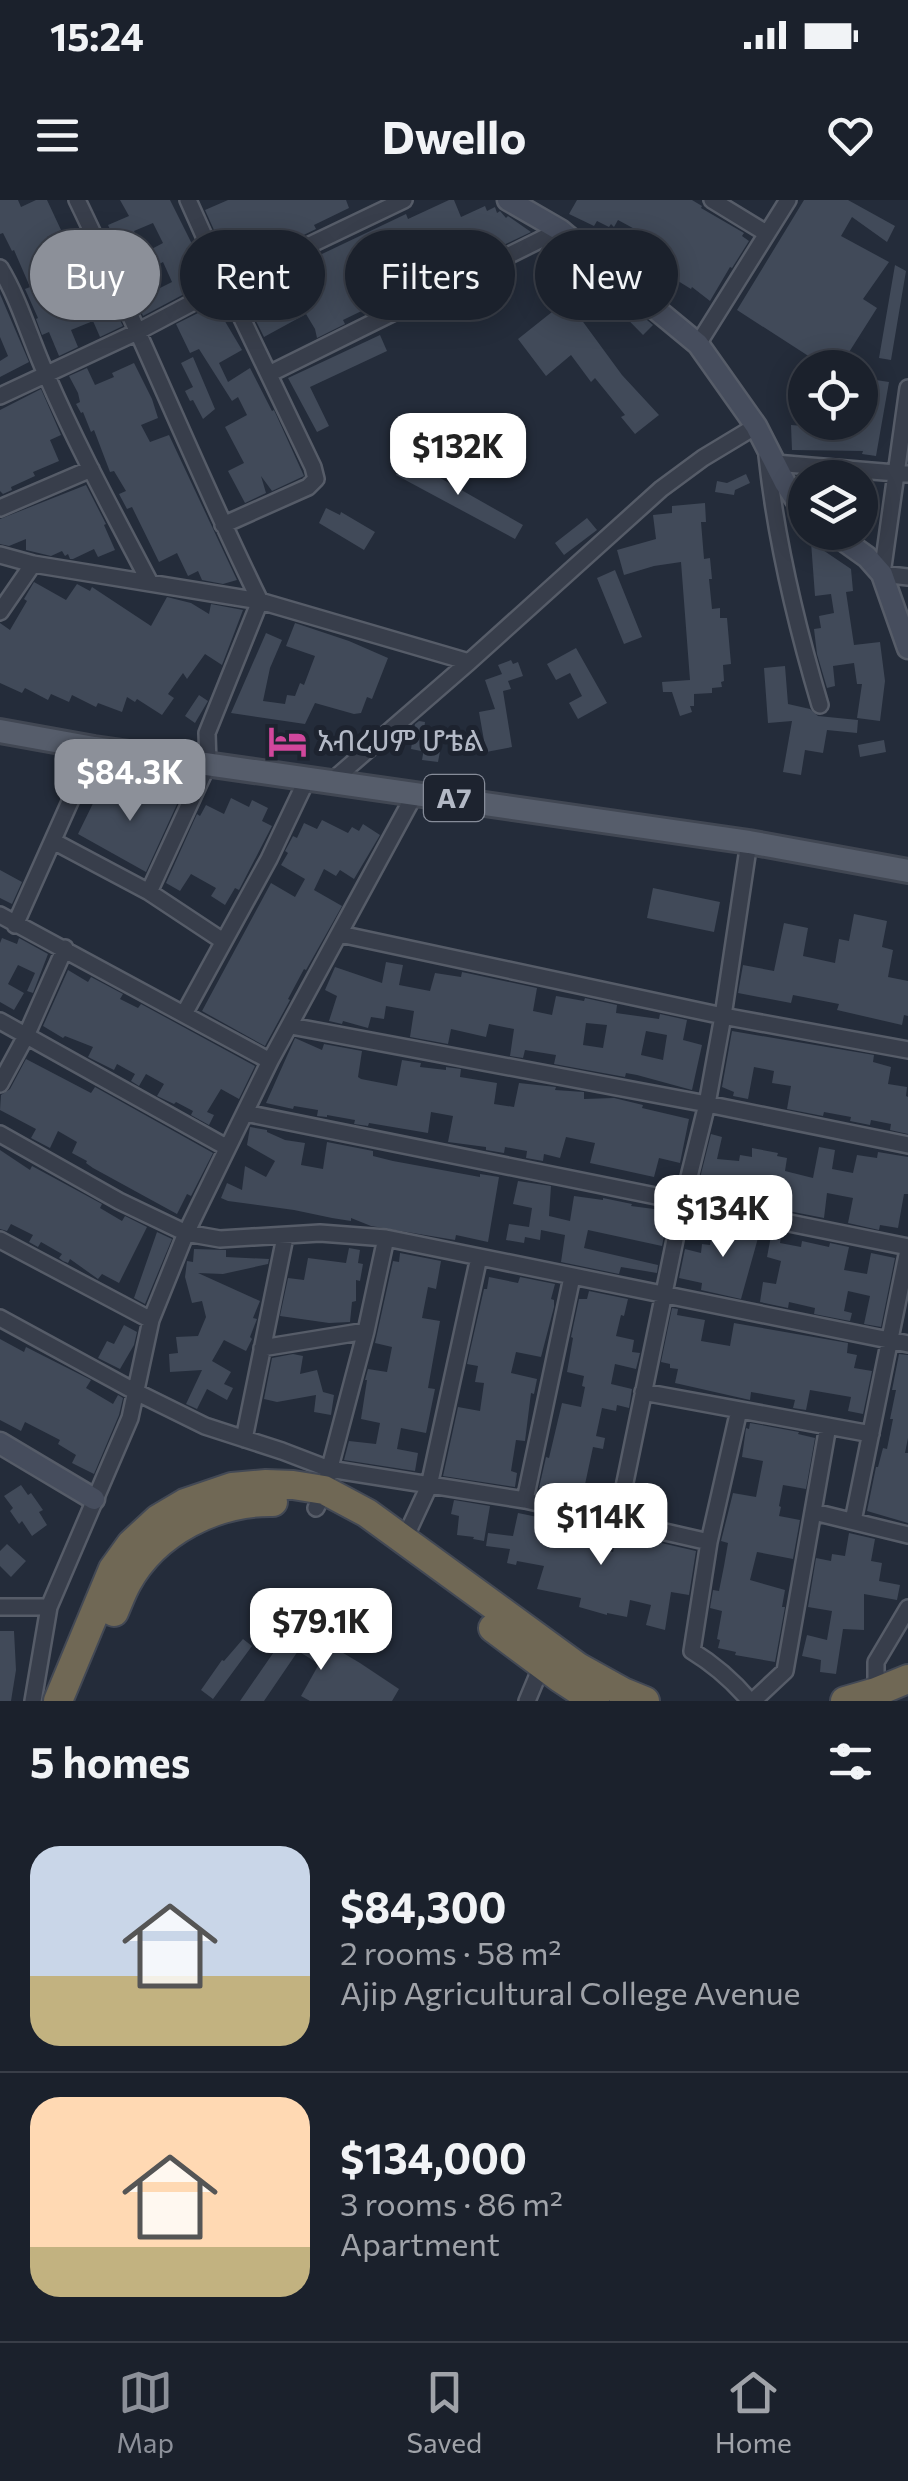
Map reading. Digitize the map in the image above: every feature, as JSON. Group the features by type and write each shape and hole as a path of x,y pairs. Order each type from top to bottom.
{"highway":[{"path":"58,1701 113,1568 158,1519 185,1503 232,1487 293,1485 323,1489 367,1514 578,1666 645,1701"},
{"path":"323,1489 374,1540 595,1701"},
{"path":"76,1701 128,1581 150,1554 178,1530 208,1513 266,1502 296,1503 323,1489"},
{"path":"845,1701 896,1697 908,1679"}],"main road":[{"path":"508,200 560,230"},
{"path":"669,320 698,344 788,484"},
{"path":"857,550 882,574 908,648"},
{"name":"A7","path":"0,731 94,748 749,842 908,871"},
{"path":"0,1443 94,1499"}],"street":[{"path":"76,200 222,525 260,600 207,733 208,764 150,892"},
{"path":"188,200 201,230"},
{"path":"325,238 404,200"},
{"path":"712,200 766,233"},
{"path":"698,344 788,200"},
{"path":"269,374 535,242"},
{"path":"0,268 5,288 91,469 150,583"},
{"path":"0,396 180,309"},
{"path":"222,525 316,480 243,320"},
{"path":"908,388 902,473 882,574 908,577"},
{"path":"332,781 661,489 703,458 765,444 902,473"},
{"path":"765,444 773,514 801,642 820,706"},
{"path":"0,508 91,469"},
{"path":"0,555 33,564 260,600 469,662"},
{"path":"0,612 33,564"},
{"path":"15,924 94,748"},
{"path":"184,1014 269,859 308,777"},
{"path":"33,1701 48,1607 130,1418 152,1320 186,1233 270,1061 416,792"},
{"path":"53,841 150,892 223,941"},
{"path":"617,1521 707,1104 749,842"},
{"path":"0,915 270,1061"},
{"path":"340,934 723,1016 908,1050"},
{"path":"0,1084 65,948"},
{"path":"0,1021 226,1147"},
{"path":"290,1026 908,1145"},
{"path":"245,1113 908,1248 900,1343 871,1434 853,1521"},
{"path":"0,1134 119,1201 186,1233 220,1239 320,1234 386,1238 900,1343"},
{"path":"244,1439 286,1236"},
{"path":"323,1489 366,1331 386,1238"},
{"path":"0,1240 152,1320"},
{"path":"404,1540 429,1486 480,1257"},
{"path":"525,1500 572,1277"},
{"path":"0,1318 205,1426 282,1450 323,1489 429,1486 525,1500 710,1542"},
{"path":"262,1348 366,1331"},
{"path":"643,1392 871,1434"},
{"path":"739,1410 710,1542 692,1650 732,1680 751,1701 785,1670 828,1426"},
{"path":"814,1512 908,1536"},
{"path":"0,1607 48,1607"},
{"path":"896,1697 876,1662 908,1608"},
{"path":"527,1701 542,1665"}],"building":[{"path":"0,200 18,200 21,207 47,200 61,230 30,230 30,287 14,250 0,234"},
{"path":"120,200 170,200 185,230 180,230 180,296 160,307 160,288 172,282 163,262 160,264 163,243 160,230 153,223 136,230 110,230 108,225 129,216"},
{"path":"228,200 346,200 349,208 314,225 314,230 214,230 205,210"},
{"path":"454,200 461,217 485,206 487,211 495,207 497,213 500,211 531,232 515,240 515,230 372,230 406,214 408,219"},
{"path":"577,200 692,200 744,233 742,236 749,241 710,301 678,281 678,230 636,230 618,220 614,227 597,221 594,226 569,214"},
{"path":"804,200 848,200 895,226 887,242 852,217 841,236 889,262 863,299 877,308 850,350 799,350 737,310"},
{"path":"345,243 345,324 317,338 310,320 325,320 325,253"},
{"path":"895,265 906,271 891,360 879,358"},
{"path":"0,294 29,362 0,377 0,361 8,356 0,337"},
{"path":"36,320 120,320 123,326 100,337 93,321 71,330 78,347 59,356 49,332 42,335"},
{"path":"184,320 224,320 242,350 219,363 228,382 250,368 304,476 272,491 261,476 266,493 245,503 228,471 244,463 225,427 247,415 238,397 232,401 199,349 190,353 176,324"},
{"path":"256,320 295,320 264,337"},
{"path":"542,320 582,320 622,375 659,415 635,434 621,417 625,415 595,378 591,382 571,355 546,376 518,339"},
{"path":"628,320 647,320 653,325 643,335"},
{"path":"380,335 387,351 310,387 329,426 317,432 288,378"},
{"path":"193,357 215,409 203,419 185,391 193,387 181,363"},
{"path":"134,363 158,418 141,425 150,442 169,435 237,580 223,584 202,580 198,571 188,576 177,553 159,562 132,507 127,509 119,494 126,491 114,471 110,472 94,430 91,432 76,404 80,402 78,393 69,376 87,368 95,385"},
{"path":"878,380 889,382 876,456 862,454 863,451 792,450 792,440 878,440"},
{"path":"41,389 61,435 50,440 59,461 33,472 35,476 3,494 0,410"},
{"path":"405,458 523,525 515,539 396,475"},
{"path":"746,474 750,483 735,490 734,495 715,492 717,481 727,483"},
{"path":"86,485 115,550 98,557 94,549 70,559 62,551 51,556 26,550 26,539 9,546 0,544 0,519"},
{"path":"705,503 706,522 701,522 704,559 710,558 712,609 720,608 720,618 727,618 731,664 723,665 722,687 712,688 712,693 694,694 692,712 680,716 672,692 663,692 662,682 690,680 681,562 624,575 617,550 656,539 653,515 672,513 672,506"},
{"path":"326,508 340,515 341,512 375,532 364,550 319,523"},
{"path":"587,518 597,530 564,555 555,543"},
{"path":"812,550 823,550 851,569 853,591 846,592 854,645 880,642 885,681 880,721 857,718 862,684 857,684 854,663 833,666 835,686 827,688 814,629 821,628 819,616 834,613 831,594 815,596"},
{"path":"615,570 642,637 624,644 597,578"},
{"path":"34,582 66,600 77,584 90,591 92,587 151,626 167,597 191,603 209,614 211,604 243,610 222,665 205,654 187,679 183,673 168,694 174,698 162,715 127,697 122,712 98,703 96,707 72,695 69,702 51,694 48,700 25,688 22,693 0,683 0,623 10,630"},
{"path":"295,623 388,658 372,699 367,697 361,713 315,703 305,724 231,713 266,633 282,640 270,668 263,701 285,704 287,695 295,696 300,683 304,685 315,656 286,646"},
{"path":"576,648 607,703 578,719 569,703 582,696 570,673 556,680 547,664"},
{"path":"511,660 513,664 518,662 523,676 508,681 511,689 503,691 512,747 486,752 479,712 495,709 485,680 502,674 498,665"},
{"path":"785,666 788,704 810,709 818,716 858,720 857,733 827,730 823,753 805,750 801,775 783,772 792,721 768,723 764,668"},
{"path":"199,695 208,701 195,723 185,716"},
{"path":"425,722 421,751 411,749 415,724"},
{"path":"884,740 886,752 860,757 858,745"},
{"path":"425,743 441,746 438,762 422,760"},
{"path":"146,780 165,783 163,794 178,802 146,872 78,834 100,789 142,803"},
{"path":"231,798 249,807 252,800 268,808 262,821 272,826 239,890 235,888 225,905 211,896 216,888 191,874 180,891 166,883 197,814 200,816 206,805 224,814"},
{"path":"322,820 348,833 352,827 359,831 363,824 380,835 354,879 340,870 336,876 324,869 314,890 342,906 265,1046 202,1011 271,883 295,897 305,879 281,865 288,853 285,851 304,823 317,829"},
{"path":"0,870 22,882 12,904 0,898"},
{"path":"653,888 720,902 714,932 647,918"},
{"path":"854,914 887,921 882,947 893,950 888,977 908,981 908,1016 904,1015 902,1025 837,1010 839,1004 793,995 791,1003 738,993 743,965 774,971 784,923 808,928 803,956 835,963 839,939 849,941"},
{"path":"2,938 17,944 19,938 48,954 33,993 27,991 35,973 18,965 8,984 24,993 14,1010 0,1002"},
{"path":"386,962 403,965 399,985 430,991 435,973 461,977 462,972 537,988 533,1011 552,1015 556,996 617,1005 616,1013 659,1019 660,1014 687,1020 683,1040 702,1045 692,1090 637,1075 626,1073 625,1077 554,1064 556,1055 525,1050 523,1058 510,1056 514,1029 489,1024 486,1037 451,1029 448,1044 410,1037 414,1011 386,1006 384,1019 371,1017 368,1028 329,1021 337,996 325,990 335,967 382,983","holes":["586,1023 607,1025 603,1048 583,1045","646,1031 667,1035 663,1060 641,1055"]},
{"path":"68,970 88,982 91,977 123,994 120,999 138,1008 141,1004 255,1066 239,1099 221,1089 207,1112 214,1115 209,1125 191,1115 193,1111 157,1096 164,1084 146,1074 139,1086 131,1081 135,1074 117,1064 114,1070 88,1057 93,1047 63,1038 43,1026"},
{"path":"732,1031 874,1055 873,1062 891,1067 888,1084 907,1087 908,1134 890,1130 891,1124 871,1120 870,1125 850,1121 851,1117 787,1109 791,1086 772,1083 774,1071 754,1067 748,1099 733,1096 734,1092 722,1087"},
{"path":"295,1038 322,1050 324,1044 362,1051 358,1077 361,1079 397,1086 402,1060 421,1063 420,1067 461,1069 460,1077 497,1083 494,1104 514,1107 519,1083 584,1092 584,1099 614,1098 689,1119 680,1163 659,1158 654,1177 590,1163 595,1143 566,1137 560,1158 544,1154 543,1161 526,1158 527,1151 505,1147 504,1153 448,1142 453,1116 431,1112 428,1133 354,1124 355,1120 317,1116 318,1110 266,1103"},
{"path":"26,1059 91,1093 95,1087 213,1153 177,1214 72,1153 77,1142 58,1131 50,1148 31,1138 36,1129 0,1110 1,1095 10,1089"},
{"path":"250,1127 305,1143 301,1165 323,1169 327,1142 373,1151 373,1156 393,1161 499,1177 488,1242 456,1235 455,1240 371,1226 351,1218 221,1198 227,1183 242,1190 245,1166 266,1177 275,1161 247,1145"},
{"path":"711,1134 722,1137 717,1159 739,1161 740,1155 752,1157 752,1148 778,1153 777,1156 787,1158 785,1171 813,1178 819,1147 835,1150 832,1169 853,1173 857,1155 877,1158 878,1152 908,1157 908,1194 904,1194 898,1228 880,1225 879,1230 848,1223 853,1198 827,1193 824,1218 773,1208 775,1198 743,1192 741,1201 704,1194 705,1187 698,1186"},
{"path":"0,1150 30,1170 32,1166 102,1204 100,1208 122,1221 125,1216 147,1227 119,1283 102,1274 98,1279 70,1259 68,1263 63,1261 59,1258 62,1254 41,1242 38,1247 29,1242 33,1235 11,1224 7,1231 0,1229"},
{"path":"518,1181 551,1186 549,1216 570,1221 574,1196 669,1211 662,1246 588,1230 584,1248 658,1265 657,1273 621,1267 619,1274 561,1262 565,1235 541,1230 540,1240 506,1240 509,1224 529,1227 532,1208 513,1204"},
{"path":"715,1219 762,1229 741,1299 701,1290 702,1283 679,1278 685,1249 701,1253 702,1244 710,1245"},
{"path":"157,1232 172,1239 145,1304 134,1298"},
{"path":"771,1236 781,1237 780,1243 801,1247 802,1241 849,1247 844,1270 867,1274 871,1253 895,1258 881,1327 864,1324 870,1296 848,1291 844,1311 852,1313 850,1321 814,1314 815,1308 789,1302 788,1308 760,1302 763,1282 776,1284 781,1261 767,1257"},
{"path":"349,1248 360,1250 358,1263 363,1264 360,1281 356,1280 350,1322 280,1316 288,1278 304,1280 308,1258 346,1263"},
{"path":"194,1249 226,1250 226,1257 269,1259 268,1264 223,1274 198,1273 260,1301 246,1351 224,1340 212,1361 231,1372 224,1384 233,1388 227,1400 207,1389 197,1409 186,1404 202,1370 170,1372 169,1354 178,1353 176,1337 198,1336 206,1317 202,1301 192,1303 185,1277 187,1261 193,1262"},
{"path":"400,1253 441,1261 436,1289 428,1287 422,1318 440,1321 428,1388 435,1389 426,1433 401,1428 397,1449 418,1453 415,1471 344,1460 349,1441 376,1444 380,1423 361,1419 365,1380 368,1369 387,1372 392,1347 375,1343 393,1261 399,1262"},
{"path":"489,1277 518,1283 520,1277 555,1284 551,1299 554,1307 541,1357 516,1352 511,1373 537,1379 534,1394 531,1393 525,1441 516,1440 511,1471 517,1473 515,1487 443,1476 458,1407 480,1411 484,1383 475,1382 478,1366 467,1364"},
{"path":"589,1291 628,1299 616,1336 634,1340 632,1352 640,1353 636,1369 615,1364 611,1384 632,1389 629,1408 602,1408 596,1436 605,1438 603,1449 593,1447 584,1489 600,1492 598,1505 539,1488 562,1403 581,1407 584,1376 567,1372 579,1299 587,1299"},
{"path":"672,1308 678,1309 677,1315 705,1320 701,1341 730,1346 734,1323 848,1343 847,1353 857,1355 854,1368 872,1371 863,1414 848,1411 851,1397 810,1390 806,1410 793,1408 795,1400 751,1392 750,1400 675,1383 678,1369 661,1362"},
{"path":"124,1325 137,1332 120,1369 98,1358 107,1341 114,1344"},
{"path":"0,1339 24,1352 26,1347 91,1380 86,1388 113,1404 118,1395 123,1398 94,1474 72,1463 76,1455 58,1444 60,1440 25,1422 21,1431 0,1420"},
{"path":"899,1354 908,1355 908,1523 867,1511 876,1467 883,1448 887,1449"},
{"path":"303,1356 300,1374 317,1370 323,1392 334,1395 331,1415 314,1412 316,1395 277,1402 264,1399 272,1358"},
{"path":"750,1423 815,1438 806,1489 783,1485 779,1506 779,1516 800,1520 793,1559 757,1552 750,1580 785,1590 775,1662 718,1648 722,1611 710,1608 713,1590 719,1591 724,1566 728,1543 721,1541 733,1493 756,1497 763,1461 742,1457"},
{"path":"21,1485 43,1510 39,1512 47,1525 32,1536 22,1521 19,1524 4,1496"},
{"path":"454,1500 490,1506 484,1541 457,1535 459,1516 451,1514"},
{"path":"518,1513 567,1523 564,1537 613,1552 618,1533 696,1551 689,1595 671,1592 665,1630 646,1625 651,1605 630,1600 627,1617 607,1615 579,1607 581,1598 537,1589 544,1566 507,1563 510,1549 486,1546 488,1533 513,1536"},
{"path":"849,1533 875,1539 871,1561 882,1563 879,1581 900,1585 897,1600 864,1594 864,1630 843,1629 836,1674 820,1672 821,1660 802,1656 807,1635 827,1640 832,1611 808,1607 816,1558 831,1561 832,1554 845,1556"},
{"path":"7,1544 26,1561 11,1577 0,1566 0,1551"},
{"path":"317,1590 334,1598 325,1617 307,1607"},
{"path":"292,1624 399,1689 392,1701 310,1701 301,1696 319,1664 298,1651 264,1701 240,1701 278,1646 272,1642 280,1630 286,1634"},
{"path":"0,1631 14,1631 16,1670 11,1701 0,1701"},
{"path":"243,1639 252,1646 213,1699 201,1690"}],"place":[{"name":"አብረሀም ሆቴል","path":"287,741"}]}
